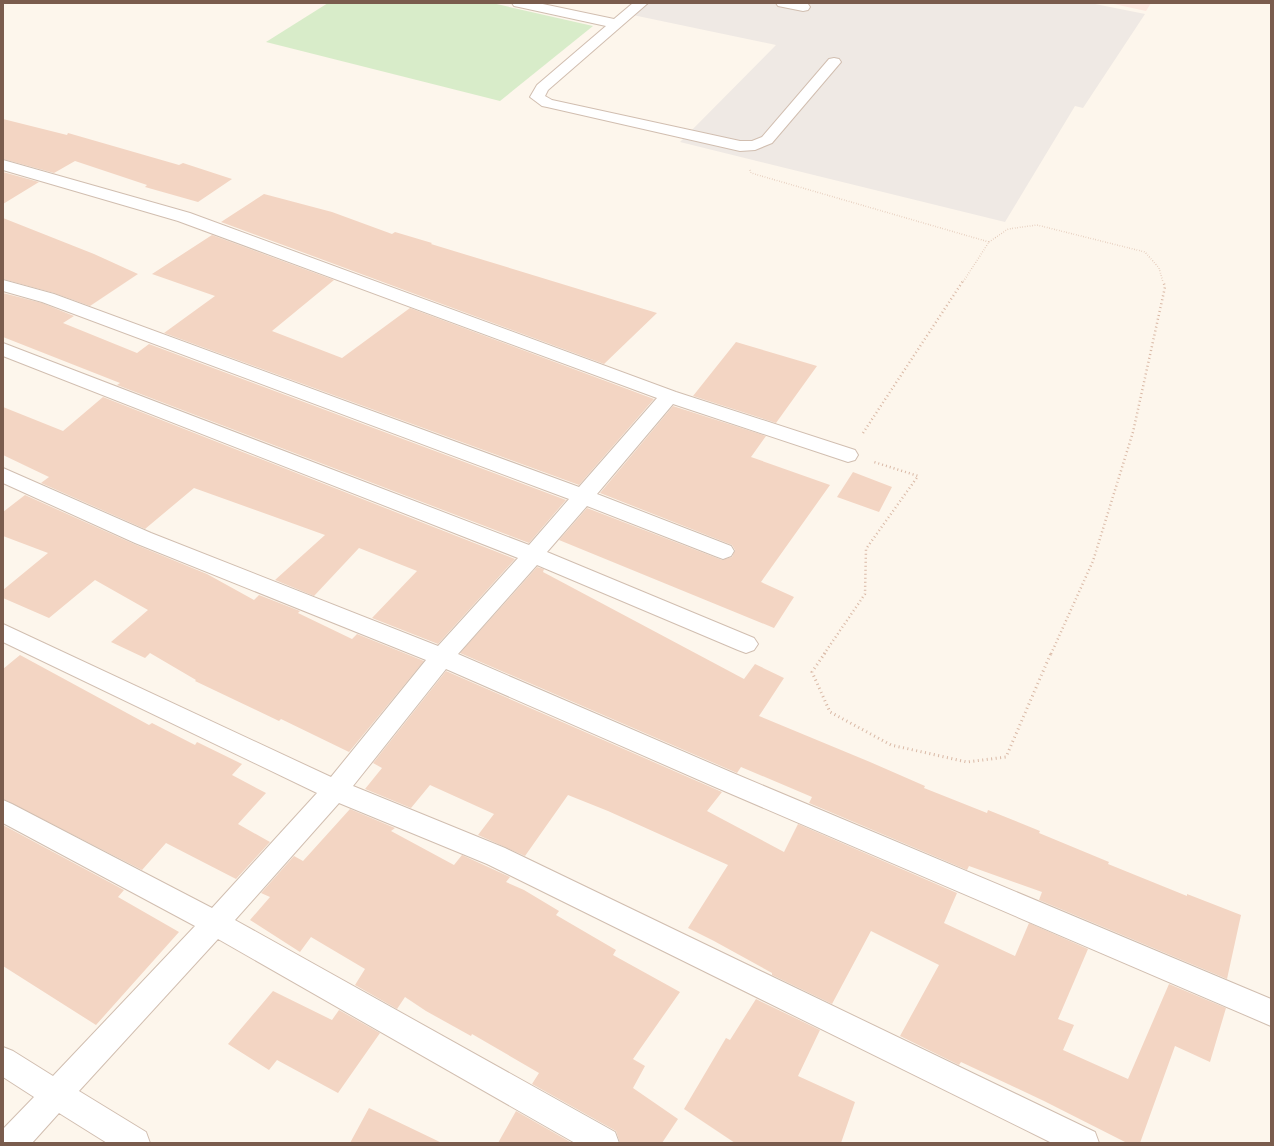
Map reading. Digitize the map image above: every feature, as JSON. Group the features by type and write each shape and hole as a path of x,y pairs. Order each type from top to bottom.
{"street":[{"path":"519,3 616,24"},
{"path":"641,3 542,88 537,97 547,103 740,146 755,145 767,140 834,62"},
{"path":"783,3 803,6"},
{"path":"3,165 184,217 669,396 848,454"},
{"path":"3,285 48,298 584,496 723,551"},
{"path":"3,349 533,555 746,644"},
{"path":"11,1143 216,923 335,790 442,656 533,555 669,396"},
{"path":"3,475 143,538 442,656 724,780 1271,1013"},
{"path":"3,632 335,790 496,856 1084,1143"},
{"path":"3,811 216,923 604,1143"},
{"path":"3,1061 135,1143"}],"path":[{"path":"740,146 751,173 989,242"},
{"path":"1037,225 1144,252 1159,268 1165,287 1133,432 1093,562 1032,695 1006,757 967,762 891,745 830,712 812,672 865,594 866,549 918,476 848,454 989,242 1008,229 1037,225"}],"shaded area":[{"path":"642,3 1090,3 1145,14 1083,108 1075,106 1005,222 680,142 776,45 628,14"},
{"path":"1109,3 1151,3 1146,11"}],"green space":[{"path":"328,3 492,3 593,26 500,101 266,42"}],"building":[{"path":"3,119 67,135 68,133 179,165 183,163 232,179 198,202 145,187 147,185 75,161 54,173 3,159"},
{"path":"3,172 39,182 3,204"},
{"path":"264,194 332,212 392,234 395,232 432,243 431,244 657,313 604,364 221,222"},
{"path":"3,218 94,254 138,274 90,306 54,293 3,279"},
{"path":"212,235 334,280 272,331 342,358 410,308 654,399 579,485 164,333 215,296 152,274"},
{"path":"3,293 42,303 74,316 63,323 137,353 149,344 566,500 529,543 117,385 120,383 3,337"},
{"path":"736,342 817,366 776,423 693,396"},
{"path":"103,397 515,559 438,644 372,618 417,571 359,548 314,596 275,580 325,535 194,488 145,529 41,483 49,477 3,455 3,407 63,431"},
{"path":"673,406 766,436 751,457 830,485 761,582 794,597 774,628 559,540 587,508 722,560 732,557 735,550 732,545 600,493"},
{"path":"853,472 892,487 879,512 837,497"},
{"path":"25,495 134,544 207,574 254,600 259,595 300,611 298,613 352,639 357,634 424,661 349,752 281,719 279,721 195,681 196,680 150,653 145,658 111,642 148,610 95,580 49,618 3,598 3,590 48,553 3,536 3,512"},
{"path":"537,567 544,569 543,572 744,679 755,664 784,678 759,716 925,786 924,788 987,813 988,810 1040,831 1039,833 1109,862 1108,864 1187,896 1187,894 1241,915 1227,979 1039,900 1042,892 969,866 967,870 809,803 812,797 741,767 737,773 460,653"},
{"path":"20,655 149,725 152,723 195,745 197,742 242,764 232,775 266,793 238,824 270,842 236,879 166,843 142,870 3,799 3,669"},
{"path":"446,671 722,792 707,811 784,852 798,824 957,893 944,923 1015,956 1029,923 1088,949 1058,1019 1074,1025 1063,1050 1128,1079 1169,984 1226,1008 1210,1062 1175,1046 1140,1143 1127,1143 1044,1101 961,1062 959,1065 900,1036 939,965 871,931 832,1004 772,975 772,973 688,928 728,865 608,811 568,795 525,856 478,835 494,814 430,785 411,808 365,789 382,768 373,763"},
{"path":"350,809 395,828 391,831 454,865 462,855 510,877 506,882 524,890 559,911 556,915 616,950 613,955 680,992 633,1059 645,1066 633,1088 678,1119 662,1143 620,1143 616,1131 532,1084 539,1073 472,1034 471,1036 426,1011 405,997 397,1009 355,985 365,969 311,937 300,952 250,920 270,897 261,893 294,856 303,861"},
{"path":"3,825 124,890 118,897 179,932 96,1025 3,966"},
{"path":"273,991 332,1020 339,1010 380,1033 338,1093 277,1060 269,1070 228,1044"},
{"path":"756,999 820,1030 798,1076 855,1102 841,1143 735,1143 684,1109 726,1038 730,1040"},
{"path":"369,1108 442,1143 350,1143"},
{"path":"516,1111 572,1143 498,1143"}]}
